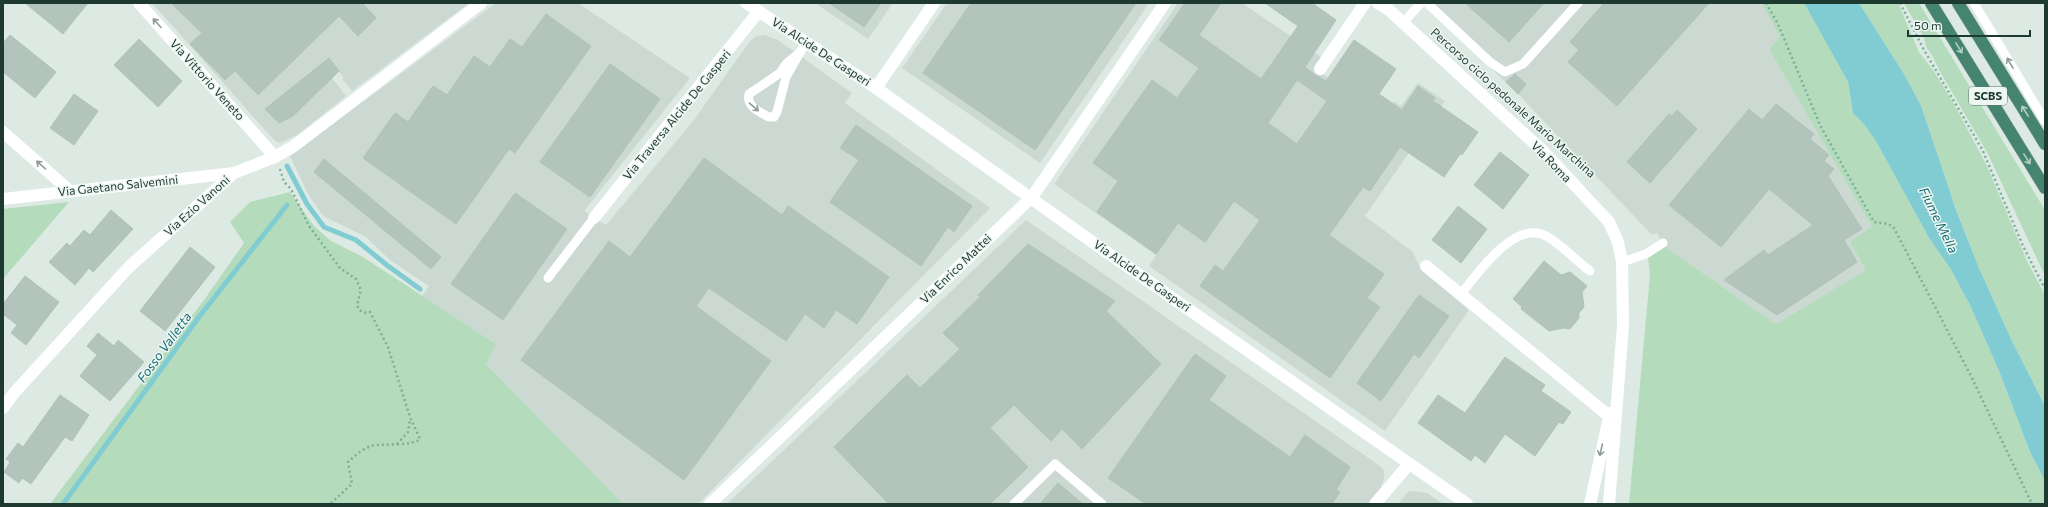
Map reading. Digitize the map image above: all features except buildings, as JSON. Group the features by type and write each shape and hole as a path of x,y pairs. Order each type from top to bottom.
{"highway":[{"name":"SCBS","path":"1931,3 2045,188"},
{"name":"SCBS","path":"1958,3 2045,144"}],"street":[{"name":"Via Vittorio Veneto","path":"139,3 275,157"},
{"name":"Via Ezio Vanoni","path":"3,408 14,393 129,267 234,173 275,157 294,146 481,3"},
{"name":"Via Alcide De Gasperi","path":"746,3 876,88 1032,197 1098,246 1467,504"},
{"name":"Via Alcide De Gasperi","path":"876,88 934,3"},
{"name":"Via Enrico Mattei","path":"710,504 1032,197 1166,3"},
{"path":"1320,69 1365,3"},
{"name":"Via Roma","path":"1378,3 1403,23 1544,152 1609,222 1618,242 1622,262 1624,325 1609,504"},
{"name":"Via Traversa Alcide De Gasperi","path":"594,218 759,11"},
{"path":"3,132 70,191"},
{"name":"Via Gaetano Salvemini","path":"3,199 234,173"},
{"path":"1426,266 1609,416"},
{"name":"Via Roma","path":"1590,504 1620,371"},
{"path":"1375,504 1409,464"}],"lane":[{"path":"1403,23 1422,3"},
{"path":"1427,3 1490,62 1506,72 1523,64 1578,3"},
{"path":"1974,3 2045,121"},
{"path":"798,54 786,64 780,72 749,94 748,100 750,104 769,117 774,116 777,112 786,77 792,69 798,54 806,42"},
{"path":"548,278 594,218"},
{"path":"1461,294 1488,260 1504,245 1520,236 1534,232 1546,236 1590,271"},
{"path":"1622,262 1646,254 1663,243"},
{"path":"1014,504 1055,464 1102,504"}],"path":[{"path":"1766,3 1778,24 1820,125 1874,222 1889,224 1894,228 1971,376 2032,504"},
{"path":"1900,3 1924,50 1982,149 2023,246 2045,289"},
{"path":"275,157 284,182 291,189 309,226 340,268 356,279 361,290 357,305 359,310 366,314 370,312 388,347 419,441 371,446 360,451 348,462 352,484 330,504"},
{"path":"397,444 408,432 410,417"}],"shaded area":[{"path":"152,3 469,3 352,91 329,59 322,65 346,96 297,135 280,143 275,141"},
{"path":"496,3 578,3 690,78 584,211 606,225 694,120 750,41 757,36 764,35 778,40 852,93 845,103 990,208 698,504 623,504 617,499 486,364 496,344 422,296 429,286 390,260 366,237 323,216 308,194 290,156"},
{"path":"815,3 893,3 868,39"},
{"path":"947,3 1149,3 1040,163 902,68"},
{"path":"1178,3 1242,3 1324,59 1317,70 1383,116 1394,101 1401,106 1418,83 1445,101 1365,216 1413,252 1421,270 1469,310 1385,431 1149,266 1156,255 1054,184"},
{"path":"1423,3 1761,3 1781,36 1769,49 1872,227 1867,270 1776,324 1664,246 1657,233 1652,235 1521,97"},
{"path":"1026,220 1380,466 1384,470 1381,490 1369,504 727,504"},
{"path":"1409,491 1427,493 1443,504 1398,504"}],"green space":[{"path":"1761,3 1804,3 1848,82 1853,113 1864,124 1877,143 1929,238 1950,268 1970,305 1999,371 2030,452 2045,481 2045,504 1629,504 1650,275 1648,257 1664,246 1776,324 1866,270 1850,242 1872,227 1769,49 1780,36"},
{"path":"1859,3 1898,3 1919,52 1933,70 1954,104 1987,166 2027,261 2045,295 2045,406 2011,339 1979,268 1904,74"},
{"path":"1904,3 1919,3 2045,210 2045,276 1988,154 1926,47 1924,38"},
{"path":"290,192 314,226 331,241 363,257 496,344 486,364 623,504 50,504 204,300 244,243 230,222 250,202"},
{"path":"69,202 3,279 3,209"}],"water":[{"name":"Fiume Mella","path":"1804,3 1859,3 1904,74 1921,106 1955,207 1979,268 2011,339 2045,406 2045,481 2030,452 1999,371 1970,305 1950,268 1929,238 1877,143 1864,124 1853,113 1848,82"}],"waterway":[{"path":"287,166 307,204 324,227 356,240 420,289"},
{"name":"Fosso Valletta","path":"63,504 199,317 287,205"}]}
